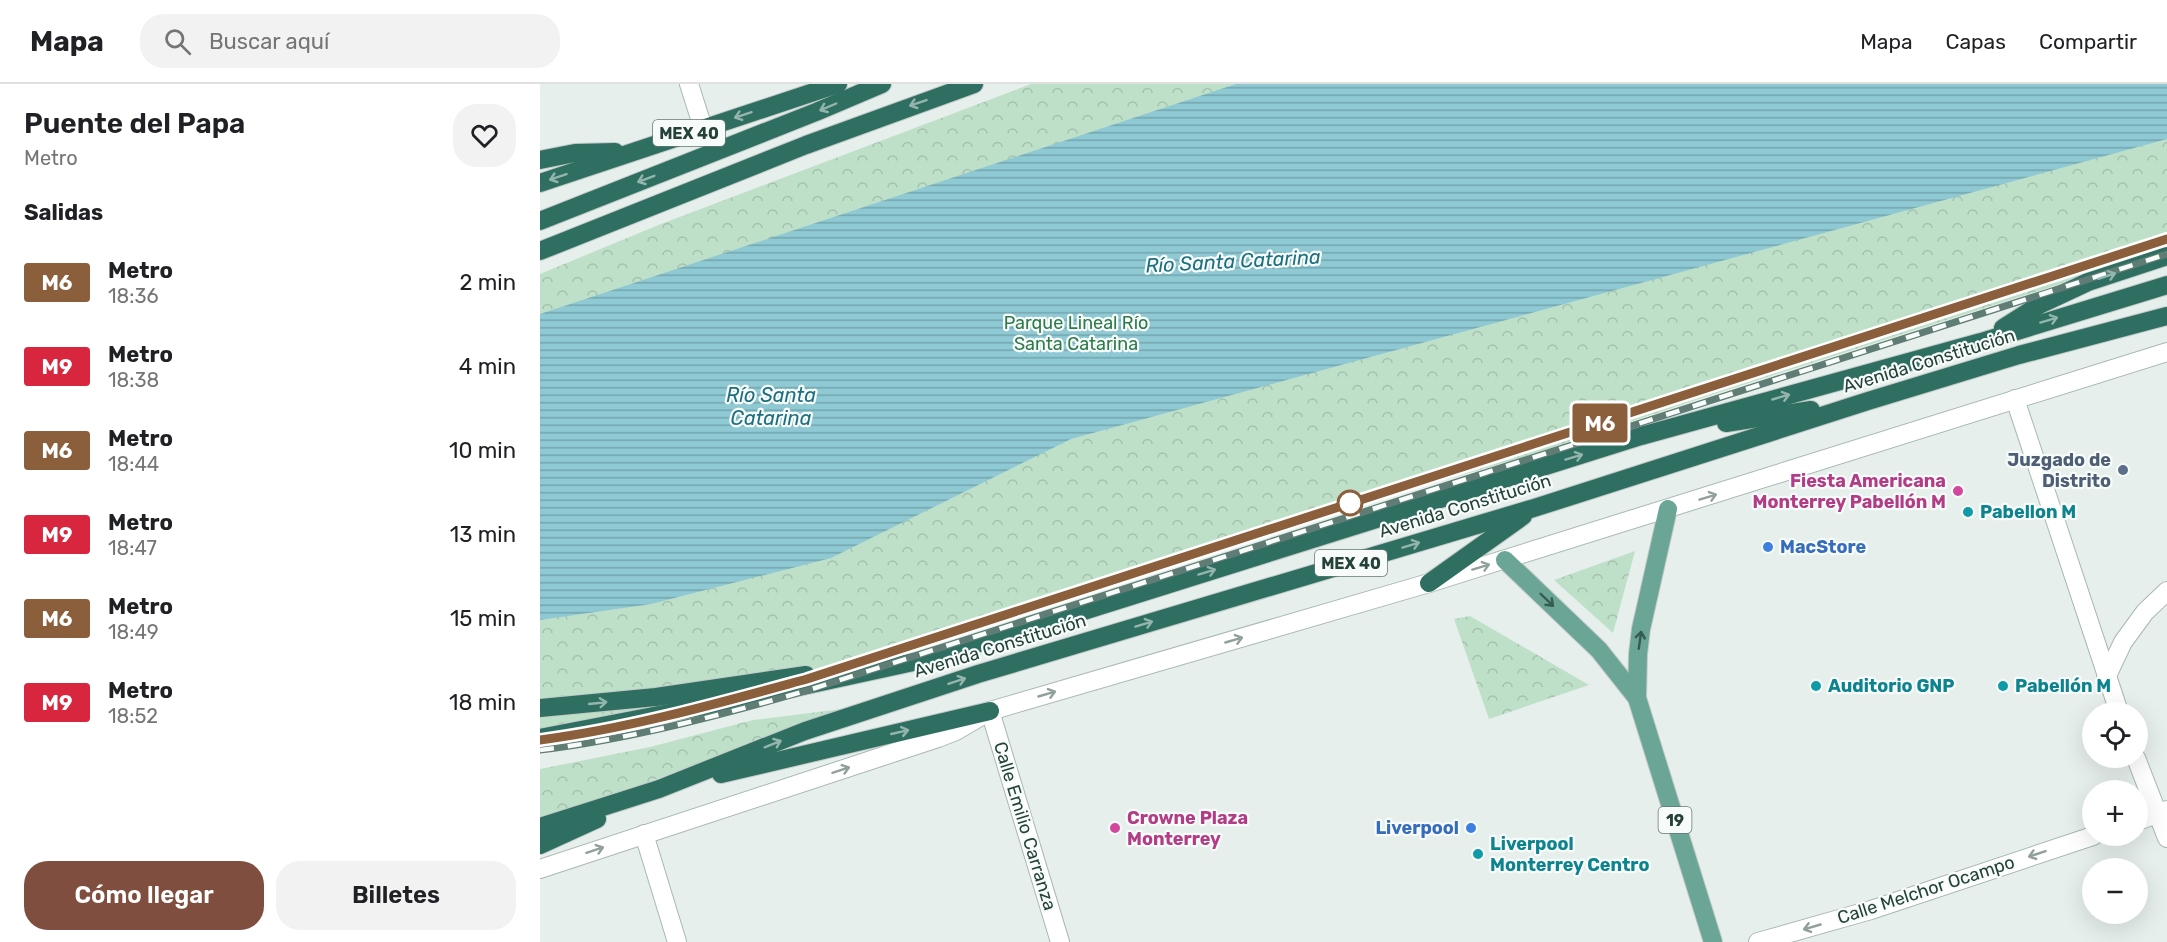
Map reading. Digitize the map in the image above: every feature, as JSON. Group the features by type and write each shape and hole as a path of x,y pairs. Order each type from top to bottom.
{"highway":[{"name":"MEX 40","path":"540,183 838,84"},
{"path":"540,221 882,84"},
{"path":"540,251 795,149 974,84"},
{"path":"540,160 575,153 634,152"},
{"path":"1981,342 2041,304 2088,282 2167,256"},
{"name":"Avenida Constitución","path":"540,738 741,700 918,661 1641,436 1981,342 2164,285"},
{"name":"Avenida Constitución","path":"540,827 659,789 805,731 967,677 1534,508 2019,355 2167,316"},
{"path":"1641,436 1868,401"},
{"path":"1429,583 1534,508"},
{"path":"540,708 656,697 744,682 918,661"},
{"path":"540,845 659,789 990,711"}],"main road":[{"name":"19","path":"1668,509 1641,628 1637,698 1713,942"},
{"name":"19","path":"1505,560 1599,650 1637,698"}],"street":[{"path":"688,84 703,128"},
{"path":"540,869 938,738 956,731 990,711 1505,560 2167,352"},
{"path":"2015,399 2115,702"},
{"path":"2106,678 2122,642 2145,612 2167,591"},
{"name":"Calle Emilio Carranza","path":"990,711 1060,942"},
{"path":"2141,768 2163,812 2167,838"},
{"path":"2148,817 2163,812"},
{"path":"644,834 677,942"},
{"name":"Calle Melchor Ocampo","path":"1758,942 1871,909 2082,840"}],"green space":[{"name":"Río Santa Catarina","path":"1031,84 2167,84 2167,250 1530,455 1323,516 859,662 778,675 540,740 540,274 661,224"},
{"path":"1635,551 1613,633 1554,580"},
{"path":"1470,616 1589,685 1489,719 1454,619"},
{"path":"842,709 630,789 540,819 540,769 650,747 753,720"}],"water":[{"name":"Río Santa Catarina","path":"1236,84 2167,84 2167,139 1071,439 831,558 651,604 540,620 540,314"}],"railway":[{"path":"540,740 641,722 807,679 2167,239"},
{"path":"540,750 642,733 809,690 2167,254"}],"metro line":[{"name":"M6","path":"540,740 651,720 807,679 1685,397 2167,239"}],"place":[{"name":"Juzgado de Distrito","path":"2123,470"},
{"name":"Fiesta Americana Monterrey Pabellón M","path":"1958,491"},
{"name":"Pabellon M","path":"1968,512"},
{"name":"MacStore","path":"1768,547"},
{"name":"Auditorio GNP","path":"1816,686"},
{"name":"Pabellón M","path":"2003,686"},
{"name":"Crowne Plaza Monterrey","path":"1115,828"},
{"name":"Liverpool","path":"1471,828"},
{"name":"Liverpool Monterrey Centro","path":"1478,854"}],"park label":[{"name":"Parque Lineal Río Santa Catarina","path":"1076,333"}]}
